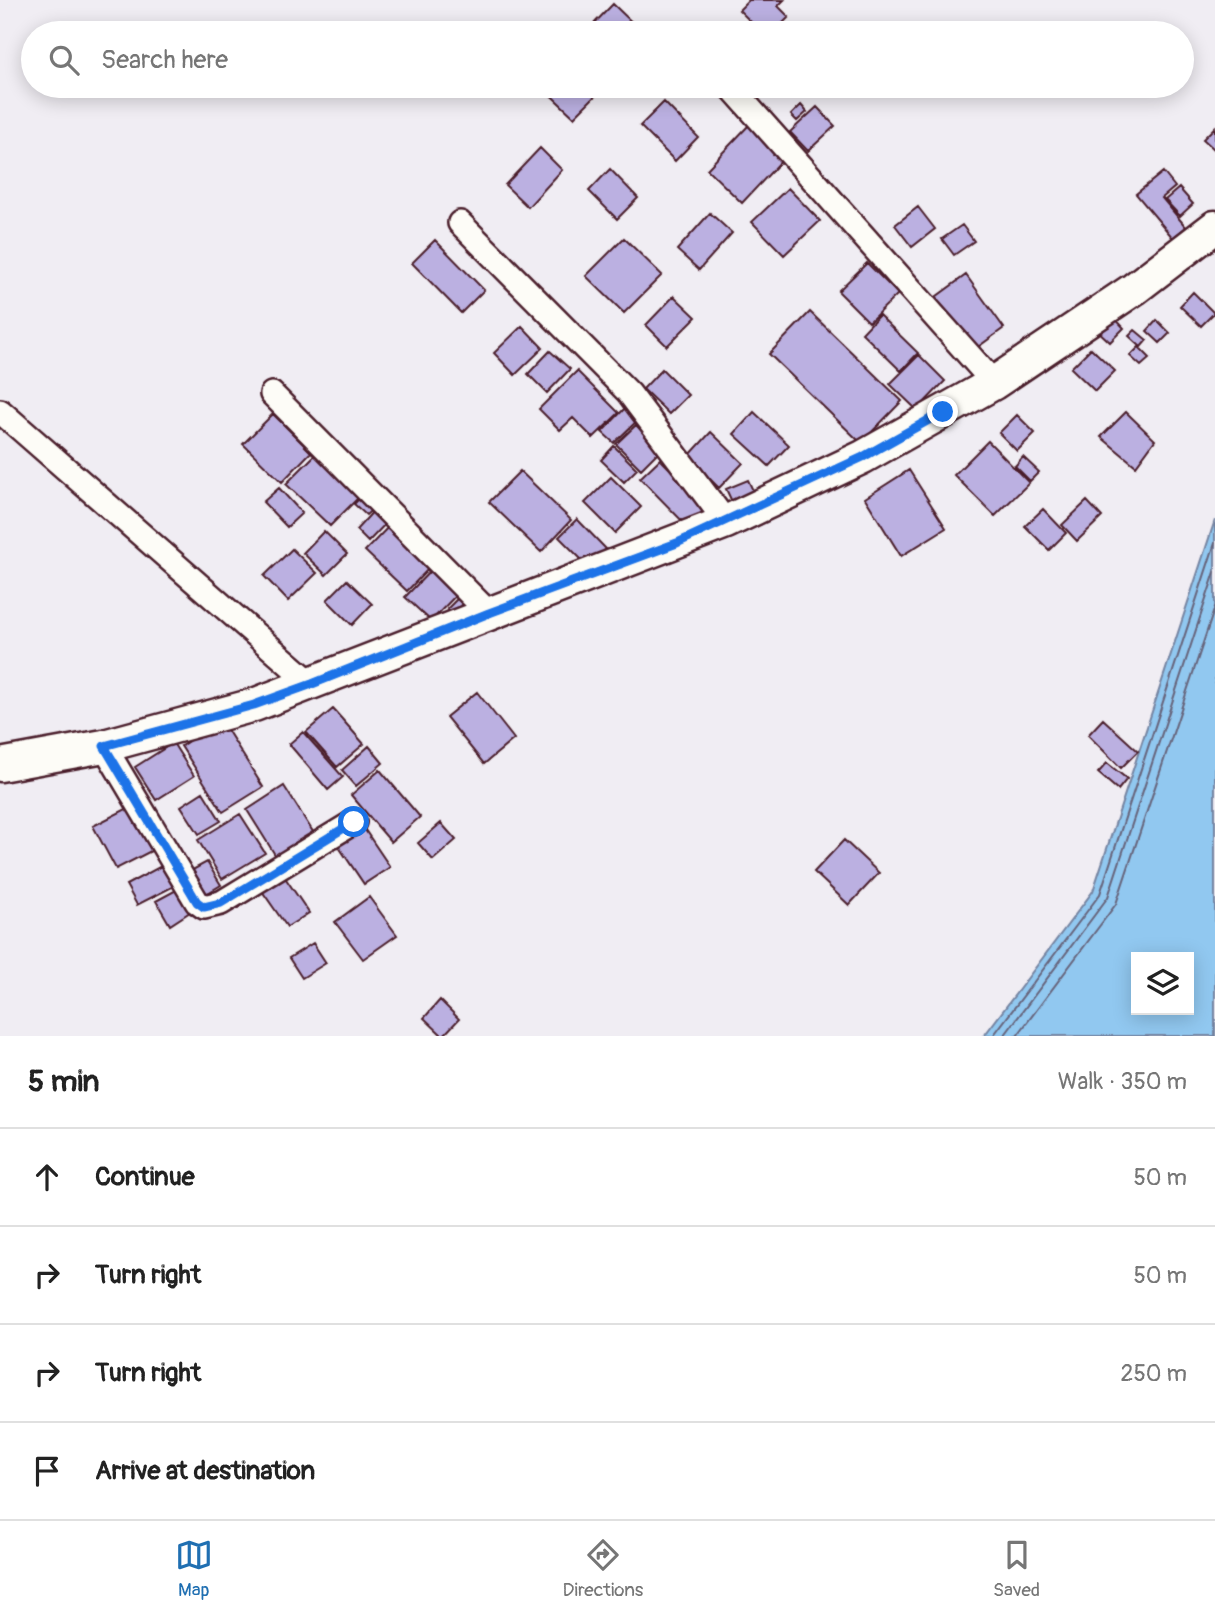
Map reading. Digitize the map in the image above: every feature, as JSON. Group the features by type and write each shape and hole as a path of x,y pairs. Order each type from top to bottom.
{"street":[{"path":"741,98 994,383"},
{"path":"460,223 629,393 726,522"},
{"path":"0,765 104,746 254,705 726,522 863,457 994,383 1134,289 1215,227"},
{"path":"272,394 489,613"},
{"path":"0,411 312,684"},
{"path":"104,746 197,902 204,907 221,903 354,822"}],"water":[{"path":"1215,520 1215,1036 984,1036 1093,891"}],"building":[{"path":"749,0 784,0 778,6 789,17 785,21 750,21 739,10"},
{"path":"613,4 631,21 597,21"},
{"path":"554,98 593,98 574,117"},
{"path":"664,102 698,137 675,161 640,126"},
{"path":"801,105 807,112 797,121 791,115"},
{"path":"817,107 835,126 808,151 790,132"},
{"path":"750,124 785,157 742,203 707,169"},
{"path":"1215,127 1215,150 1203,139"},
{"path":"540,148 562,170 528,207 505,185"},
{"path":"610,169 638,198 617,219 589,191"},
{"path":"1163,172 1175,187 1162,198 1186,227 1173,238 1136,194"},
{"path":"788,188 820,221 784,255 752,222"},
{"path":"1179,188 1193,204 1180,216 1165,200"},
{"path":"918,207 935,229 912,247 895,225"},
{"path":"710,213 732,233 699,270 677,250"},
{"path":"962,225 974,241 954,255 942,239"},
{"path":"624,238 662,275 624,313 586,276"},
{"path":"435,240 484,290 461,313 412,263"},
{"path":"867,263 898,294 869,322 838,291"},
{"path":"966,275 1004,328 971,352 933,299"},
{"path":"1193,292 1214,313 1201,326 1180,306"},
{"path":"674,296 696,317 667,346 646,325"},
{"path":"810,312 902,401 861,443 769,354"},
{"path":"1111,314 1124,328 1110,342 1096,329"},
{"path":"879,315 918,353 901,371 862,333"},
{"path":"1157,320 1170,333 1160,343 1147,331"},
{"path":"522,326 543,348 515,375 494,353"},
{"path":"1135,330 1147,340 1141,347 1129,336"},
{"path":"1139,347 1150,358 1141,366 1130,356"},
{"path":"1091,348 1115,371 1095,391 1071,368"},
{"path":"550,351 570,369 547,393 528,374"},
{"path":"919,355 945,381 917,410 890,384"},
{"path":"662,369 688,395 669,414 643,389"},
{"path":"577,371 619,413 593,438 573,418 560,430 539,409"},
{"path":"627,406 640,418 614,443 602,432"},
{"path":"754,412 789,445 769,466 734,434"},
{"path":"1126,412 1155,440 1136,466 1101,437"},
{"path":"273,414 311,452 282,482 243,444"},
{"path":"1017,415 1035,433 1017,451 999,433"},
{"path":"636,425 660,450 641,469 616,444"},
{"path":"711,432 743,463 719,488 688,457"},
{"path":"988,441 1029,483 995,516 954,475"},
{"path":"614,446 637,469 624,482 601,460"},
{"path":"316,454 360,496 330,526 286,484"},
{"path":"1023,457 1039,472 1030,481 1015,466"},
{"path":"660,459 712,511 692,531 640,478"},
{"path":"909,470 946,528 901,556 865,498"},
{"path":"520,471 571,520 541,552 489,502"},
{"path":"611,477 641,507 615,533 585,503"},
{"path":"748,480 756,497 734,506 726,489"},
{"path":"279,488 302,513 287,527 263,502"},
{"path":"365,493 377,505 366,515 354,504"},
{"path":"1087,501 1102,517 1077,541 1062,525"},
{"path":"377,507 390,519 368,542 356,530"},
{"path":"1043,509 1066,533 1049,550 1025,526"},
{"path":"577,519 606,549 588,566 559,537"},
{"path":"392,523 434,563 407,591 365,551"},
{"path":"324,531 347,554 326,575 303,553"},
{"path":"292,549 317,573 288,601 264,576"},
{"path":"436,565 462,589 431,621 405,597"},
{"path":"347,580 372,604 352,625 327,600"},
{"path":"461,595 474,607 459,621 447,609"},
{"path":"477,692 514,739 484,764 446,717"},
{"path":"333,709 364,744 337,767 306,732"},
{"path":"1103,719 1138,751 1121,768 1088,735"},
{"path":"221,720 263,787 223,812 181,746"},
{"path":"303,732 343,777 328,790 289,744"},
{"path":"173,743 194,776 156,800 135,767"},
{"path":"369,746 383,763 356,786 342,770"},
{"path":"1107,763 1127,779 1118,790 1098,773"},
{"path":"380,770 420,817 391,842 351,795"},
{"path":"284,786 315,835 277,858 247,810"},
{"path":"203,792 221,821 199,834 181,806"},
{"path":"130,807 153,850 116,869 93,826"},
{"path":"240,814 265,853 222,879 198,840"},
{"path":"441,823 456,840 433,860 418,843"},
{"path":"363,827 390,867 364,884 337,844"},
{"path":"844,840 879,873 849,905 814,872"},
{"path":"207,862 221,885 201,897 187,873"},
{"path":"163,865 174,886 137,905 126,885"},
{"path":"284,876 309,913 287,927 262,891"},
{"path":"180,888 193,910 170,925 156,901"},
{"path":"369,897 397,935 363,959 335,922"},
{"path":"313,943 326,963 302,978 289,958"},
{"path":"440,1000 459,1019 443,1036 424,1018"}],"route":[{"path":"354,822 221,903 204,907 197,902 104,746 254,705 677,543 863,457 943,412"}]}
